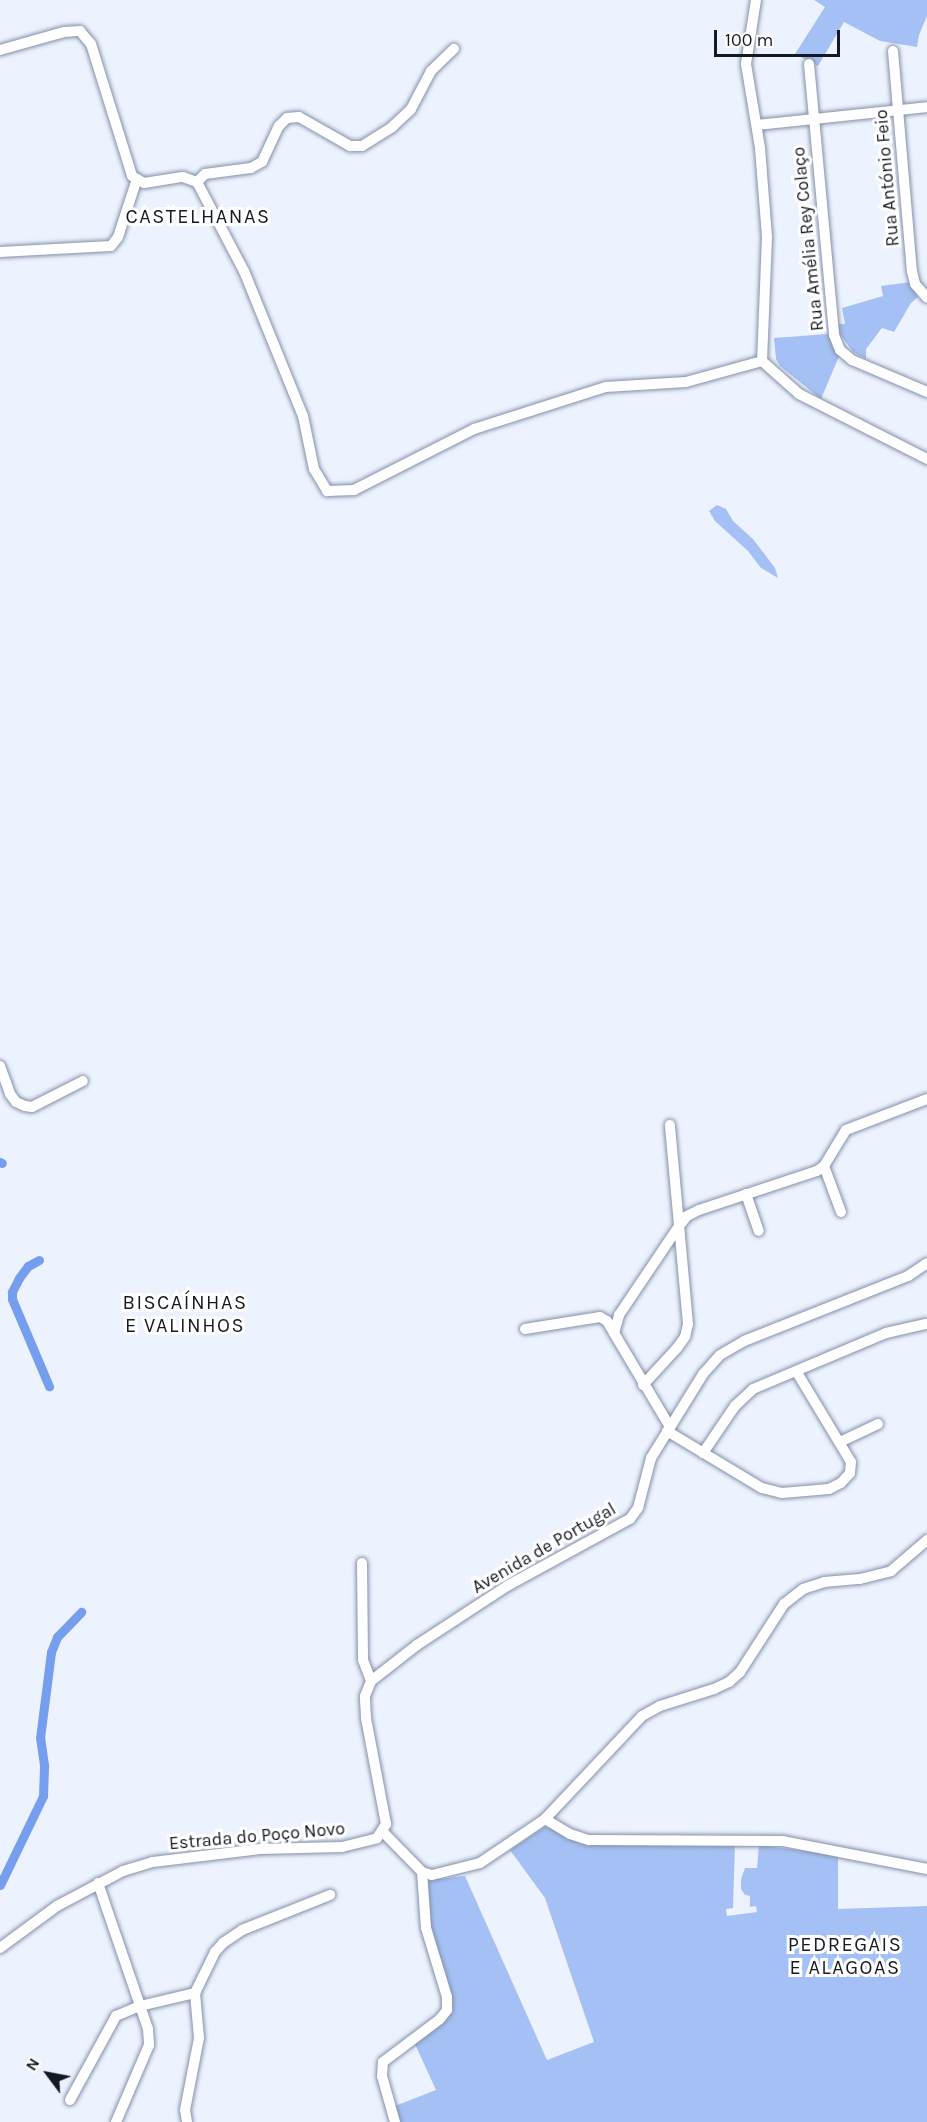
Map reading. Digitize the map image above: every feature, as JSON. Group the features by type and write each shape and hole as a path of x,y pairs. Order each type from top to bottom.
{"street":[{"path":"756,0 746,64 757,125 767,237 762,361 768,370 805,398 927,459"},
{"path":"0,50 64,32 80,31 91,44 132,176 144,183 183,177 197,182 244,272 303,416 314,469 327,491 354,490 474,429 606,387 686,382 762,361"},
{"path":"197,182 205,174 251,168 262,162 279,126 287,118 299,117 350,146 362,146 392,127 411,109 431,70 454,49"},
{"name":"Rua António Feio","path":"893,51 912,271 915,284 927,298"},
{"name":"Rua Amélia Rey Colaço","path":"809,64 834,335 840,350 852,360 927,392"},
{"path":"757,125 927,107"},
{"path":"0,252 111,246 117,237 137,179"},
{"path":"0,1066 10,1094 16,1102 25,1106 32,1107 84,1081"},
{"path":"614,1333 620,1315 687,1216 817,1171 824,1166 846,1130 927,1099"},
{"path":"643,1385 677,1348 685,1337 688,1324 670,1125"},
{"path":"824,1166 841,1212"},
{"path":"746,1194 759,1231"},
{"name":"Avenida de Portugal","path":"371,1681 417,1645 489,1597 630,1519 638,1508 651,1458 668,1429 703,1374 732,1347 890,1284 927,1263"},
{"path":"525,1329 600,1317 607,1321 668,1429 762,1488 782,1493 805,1493 829,1489 841,1483 850,1473 851,1462 796,1371"},
{"path":"703,1453 744,1395 886,1333 926,1323"},
{"path":"840,1442 878,1424"},
{"path":"362,1563 363,1660 371,1681 365,1696 366,1718 385,1816 383,1832 422,1872 432,1875 480,1863 545,1820 625,1731 642,1716 660,1706 714,1689 740,1672 784,1604 803,1589 824,1582 860,1579 891,1571 927,1540"},
{"path":"545,1820 570,1834 589,1840 783,1841 927,1869"},
{"name":"Estrada do Poço Novo","path":"0,1948 57,1906 123,1871 153,1862 260,1850 342,1847 368,1841 383,1832"},
{"path":"395,2122 382,2076 383,2062 440,2019 447,2010 447,1997 430,1949 426,1928 422,1872"},
{"path":"98,1883 140,2006 149,2045 116,2122"},
{"path":"187,2122 185,2110 199,2038 195,1993 202,1973 223,1942 262,1920 330,1894"},
{"path":"70,2100 111,2021 122,2013 140,2006 195,1993"}],"shaded area":[{"path":"814,0 927,0 927,16 917,47 880,41 844,22 818,66 795,54 825,7"},
{"path":"911,282 918,297 911,303 894,332 882,328 866,349 866,359 853,352 840,334 838,324 845,324 842,308 883,296 881,286"},
{"path":"828,334 833,348 840,354 821,399 780,366 776,359 774,338"},
{"path":"717,505 726,509 733,521 753,539 775,568 778,578 761,568 748,551 715,521 709,511"},
{"path":"544,1827 552,1828 582,1844 735,1843 733,1908 726,1909 727,1916 757,1912 756,1906 750,1907 750,1896 745,1895 741,1889 741,1879 745,1868 757,1868 759,1845 838,1855 838,1909 927,1906 927,2122 398,2122 395,2106 436,2090 414,2042 453,2011 448,1981 432,1940 428,1883 430,1880 465,1876 547,2060 594,2042 545,1898 510,1850"}],"waterway":[{"path":"39,1260 28,1266 19,1278 12,1292 12,1299 49,1386"},
{"path":"0,1885 43,1796 44,1765 40,1738 51,1652 57,1637 81,1612"}],"district":[{"name":"CASTELHANAS","path":"198,216"},
{"name":"BISCAÍNHAS E VALINHOS","path":"185,1314"},
{"name":"PEDREGAIS E ALAGOAS","path":"845,1956"}]}
